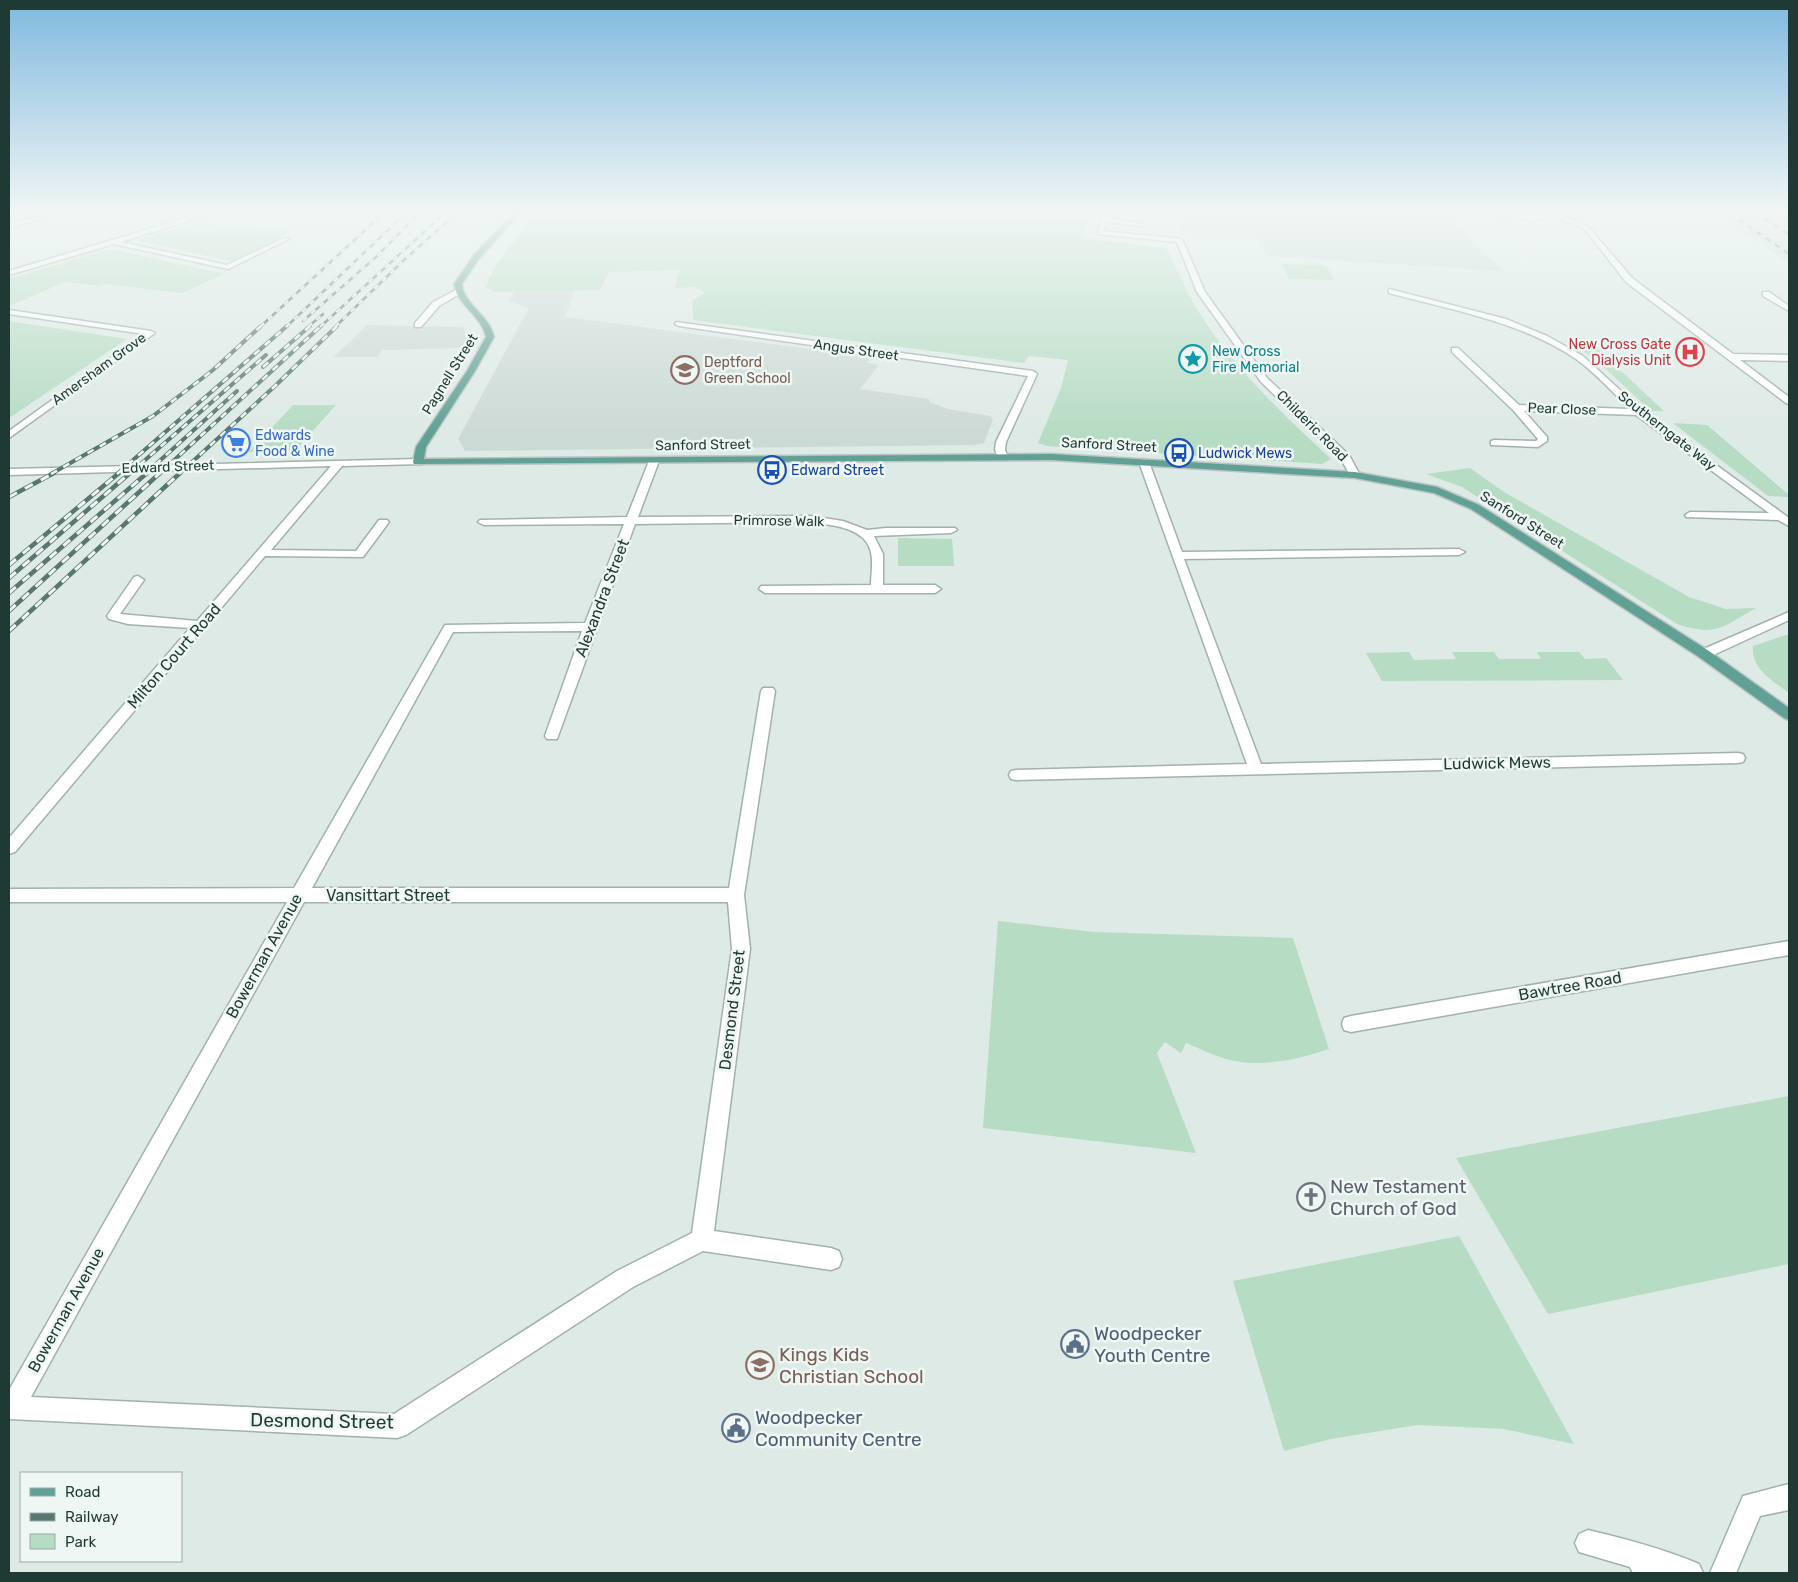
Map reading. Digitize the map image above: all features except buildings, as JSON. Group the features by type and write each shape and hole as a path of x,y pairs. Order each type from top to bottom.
{"main road":[{"path":"458,284 459,292"},
{"name":"Pagnell Street","path":"418,462 421,447 479,359 490,337 488,327 459,292"},
{"name":"Sanford Street","path":"418,462 1051,457 1355,475 1437,490 1474,507 1704,654 1789,715"}],"street":[{"name":"Childeric Road","path":"1198,284 1201,292 1264,380 1345,457 1355,475"},
{"path":"1635,284 1789,401"},
{"name":"Southerngate Way","path":"1392,291 1428,305 1503,321 1544,338 1580,358 1639,412 1784,520"},
{"path":"418,325 436,304 459,292"},
{"path":"1766,294 1789,310"},
{"name":"Amersham Grove","path":"9,312 151,333 9,435"},
{"name":"Angus Street","path":"680,324 1033,374 1001,442 1000,450 1003,457"},
{"name":"Pear Close","path":"1455,350 1516,408 1544,439 1538,444 1494,443"},
{"path":"1732,357 1789,358"},
{"name":"Pear Close","path":"1516,408 1639,412"},
{"name":"Alexandra Street","path":"552,736 590,627 654,460"},
{"name":"Edward Street","path":"9,472 418,462"},
{"path":"1144,462 1256,768"},
{"name":"Milton Court Road","path":"9,848 339,463"},
{"path":"1690,515 1784,520"},
{"name":"Primrose Walk","path":"484,522 811,519 841,523 865,534"},
{"path":"263,553 359,555 383,522"},
{"path":"865,534 886,531 951,530"},
{"path":"865,534 876,548 877,589"},
{"path":"1178,556 1459,552"},
{"path":"138,580 113,616 128,620 201,625"},
{"path":"765,589 935,588"},
{"path":"1704,654 1789,616"},
{"name":"Bowerman Avenue","path":"12,1408 298,894 449,628 590,627"},
{"name":"Desmond Street","path":"12,1408 397,1426 625,1279 702,1240 741,949 736,895 768,691"},
{"name":"Ludwick Mews","path":"1016,775 1738,758"},
{"name":"Vansittart Street","path":"9,895 736,895"},
{"name":"Bawtree Road","path":"1350,1024 1789,948"},
{"path":"702,1240 831,1259"},
{"path":"1723,1573 1752,1505 1789,1497"},
{"path":"1588,1543 1643,1565 1690,1573"}],"shaded area":[{"name":"Deptford Green School","path":"574,291 565,317 872,357 867,363 879,365 860,389 929,399 929,402 948,409 990,416 993,419 984,443 973,445 465,451 458,439 529,308 509,301 514,292"},
{"path":"367,325 464,327 467,343 458,348 382,350 377,357 334,357"}],"green space":[{"path":"9,284 61,284 12,305 9,304"},
{"path":"81,284 202,284 181,293 104,284 99,286"},
{"path":"487,284 603,284 600,290 495,292 485,287"},
{"path":"676,284 1184,284 1194,304 1213,333 1243,372 1277,408 1331,459 1322,464 1047,446 1038,443 1061,388 1068,360 1029,356 1024,363 693,320 693,300 705,293 697,287 675,288"},
{"path":"9,321 127,339 9,418"},
{"path":"1575,338 1586,338 1664,411 1651,411 1594,358 1566,341"},
{"path":"293,405 336,405 294,452 249,452"},
{"path":"1673,423 1707,425 1789,495 1789,497 1768,496"},
{"path":"1470,468 1504,492 1689,597 1726,609 1756,608 1727,625 1711,630 1701,630 1677,624 1462,487 1426,474"},
{"path":"898,538 952,539 954,566 898,566"},
{"path":"1789,634 1789,693 1759,668 1753,654 1753,646"},
{"path":"1409,652 1414,660 1456,659 1452,652 1494,652 1499,659 1541,659 1537,652 1579,652 1585,659 1606,658 1623,680 1382,681 1366,653"},
{"path":"998,921 1094,932 1293,938 1329,1049 1278,1062 1252,1063 1226,1059 1186,1043 1181,1053 1165,1042 1157,1053 1196,1153 983,1128"},
{"path":"1789,1096 1789,1264 1548,1314 1456,1158"},
{"path":"1459,1236 1574,1444 1503,1429 1417,1425 1331,1439 1284,1451 1233,1281"}],"railway":[{"path":"260,327 307,284"},
{"path":"286,327 331,284"},
{"path":"303,321 345,284"},
{"path":"320,327 367,284"},
{"path":"335,327 379,284"},
{"path":"308,327 323,314"},
{"path":"51,474 153,416 213,370 261,326"},
{"path":"117,474 287,326"},
{"path":"263,367 310,326"},
{"path":"159,474 321,326"},
{"path":"179,474 337,326"},
{"path":"129,474 266,355"},
{"path":"145,474 237,391"},
{"path":"9,497 54,473"},
{"path":"9,565 119,473"},
{"path":"9,578 130,473"},
{"path":"9,593 147,473"},
{"path":"9,611 160,473"},
{"path":"9,631 180,473"}],"place":[{"name":"New Cross Gate Dialysis Unit","path":"1690,352"},
{"name":"New Cross Fire Memorial","path":"1193,359"},
{"name":"Deptford Green School","path":"685,370"},
{"name":"Edwards Food & Wine","path":"236,443"},
{"name":"Ludwick Mews","path":"1179,453"},
{"name":"Edward Street","path":"772,470"},
{"name":"New Testament Church of God","path":"1311,1197"},
{"name":"Woodpecker Youth Centre","path":"1075,1344"},
{"name":"Kings Kids Christian School","path":"760,1365"},
{"name":"Woodpecker Community Centre","path":"736,1428"}]}
